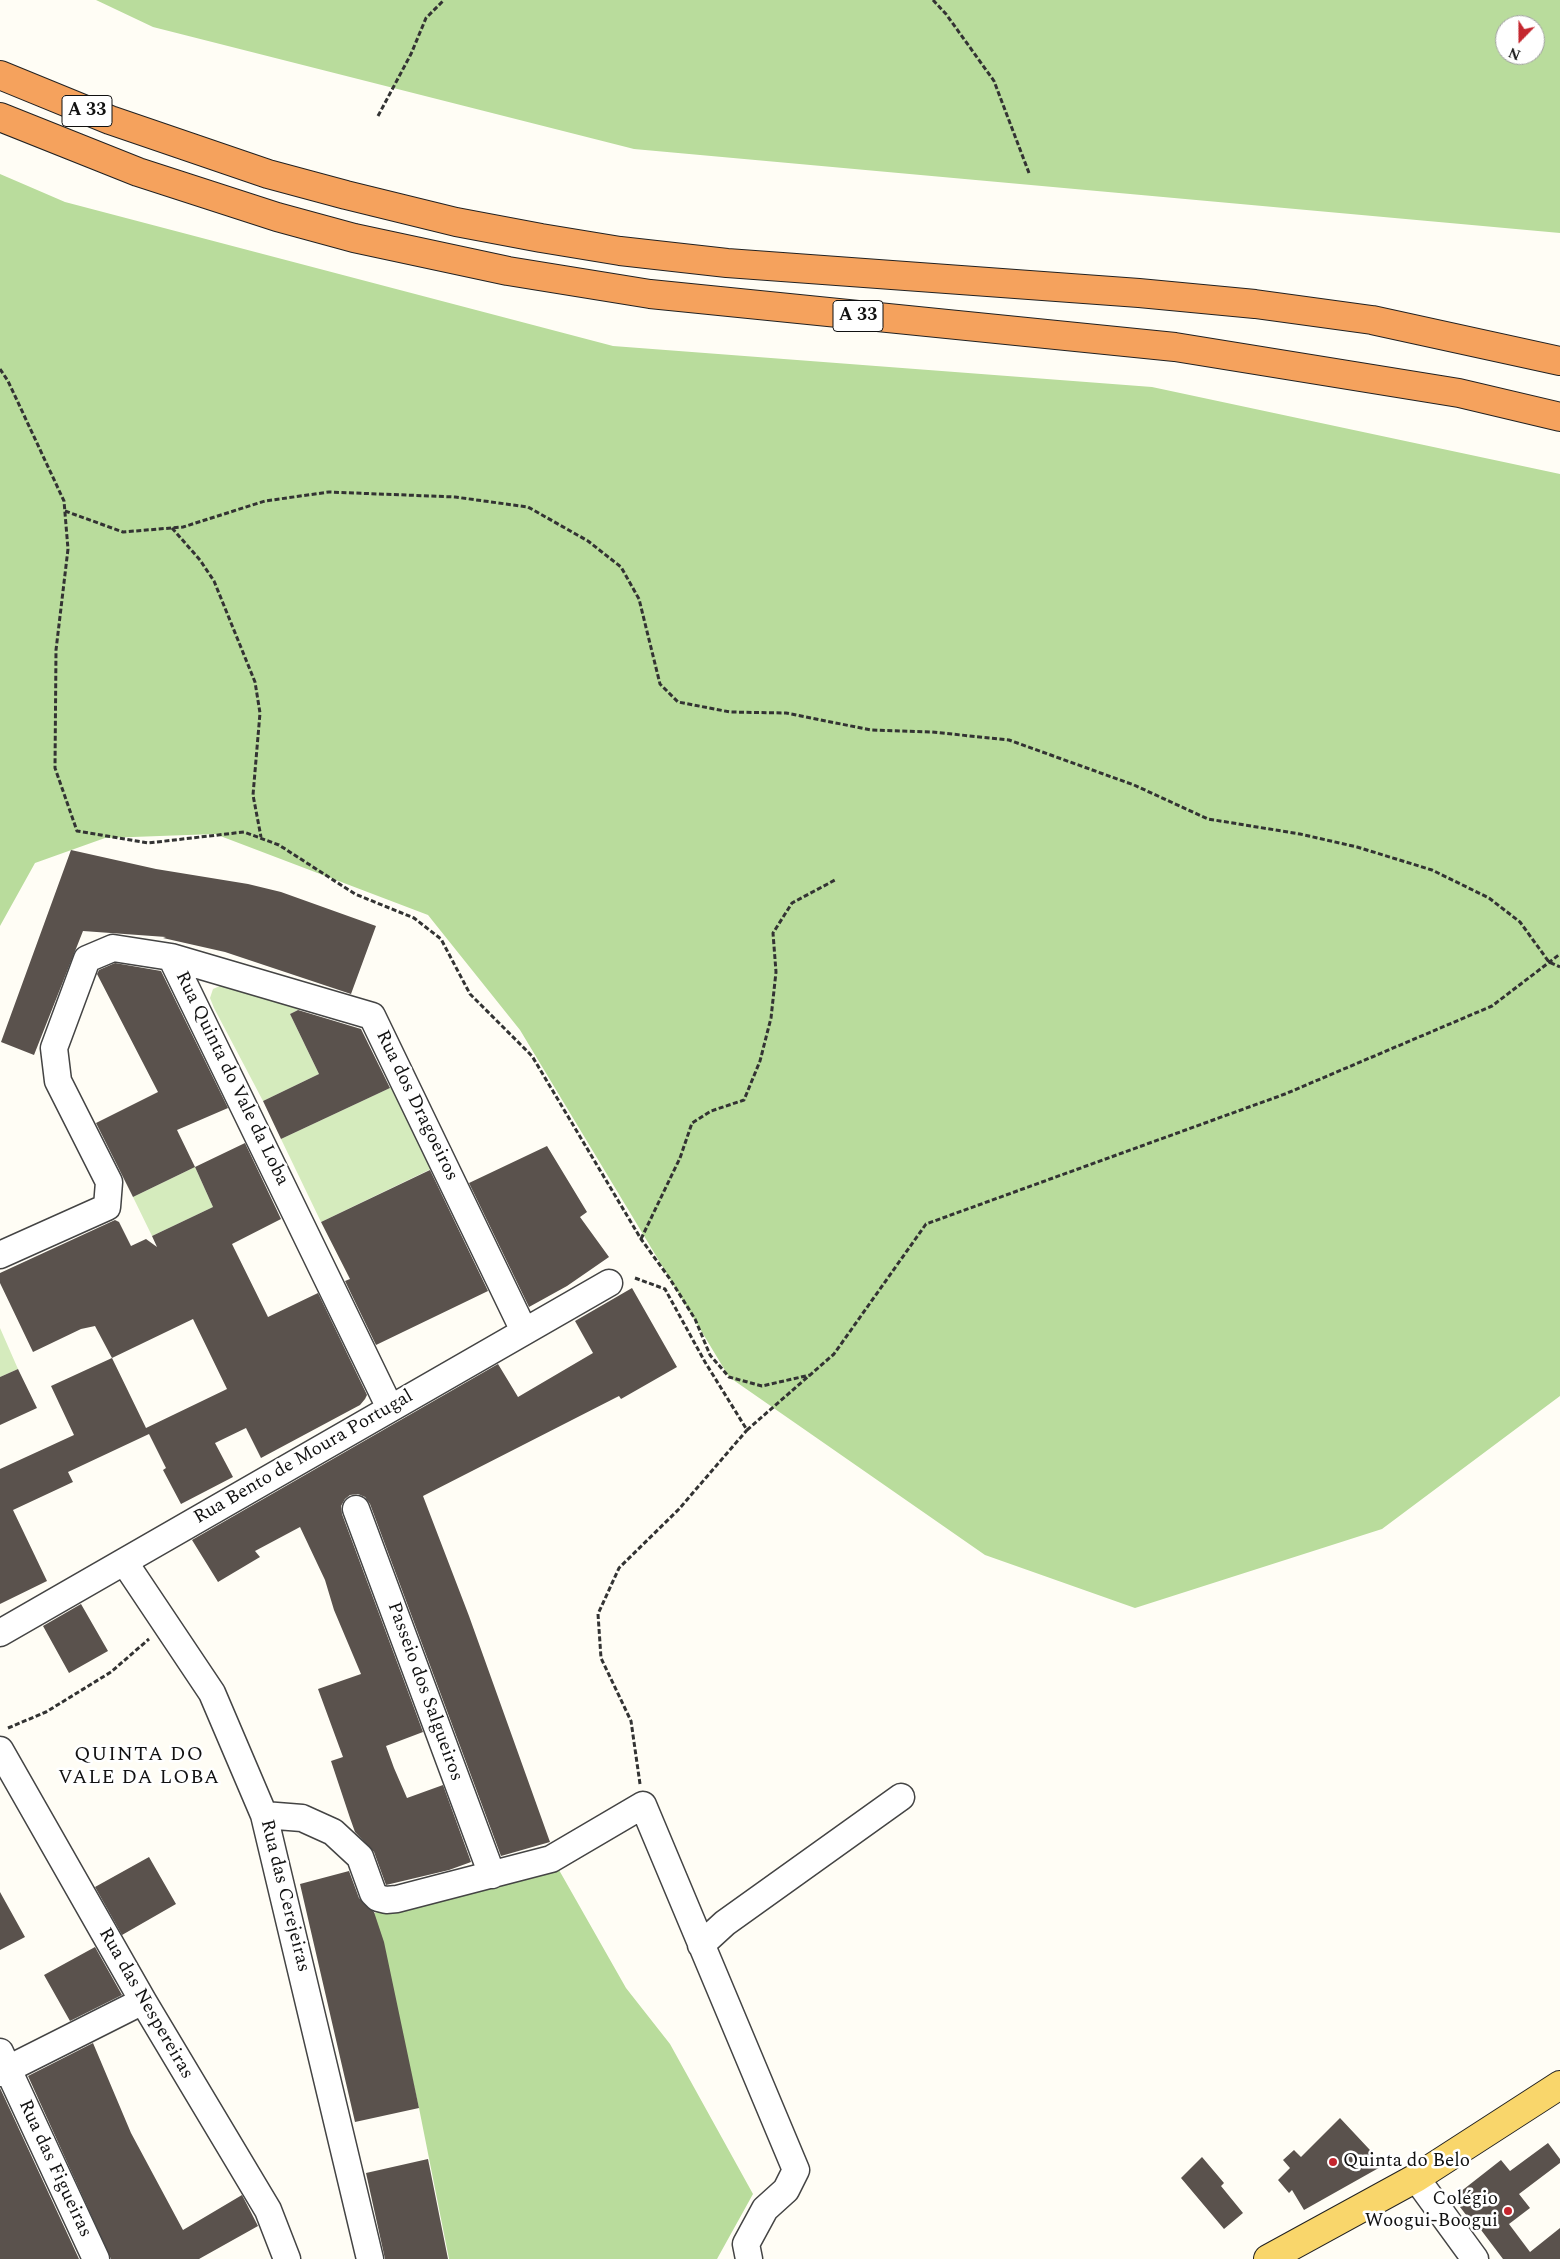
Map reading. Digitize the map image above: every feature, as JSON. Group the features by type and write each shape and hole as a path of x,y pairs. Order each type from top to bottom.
{"highway":[{"name":"A 33","path":"0,75 110,120 268,174 447,219 541,238 620,251 727,263 1139,293 1255,304 1372,320 1560,361"},
{"name":"A 33","path":"0,117 138,172 277,217 354,238 508,271 650,294 1175,347 1459,393 1560,417"}],"main road":[{"path":"1268,2259 1416,2178 1560,2085"}],"street":[{"name":"Rua Quinta do Vale da Loba","path":"0,1255 107,1207 109,1182 58,1081 54,1048 87,959 113,948 171,956 390,1408"},
{"name":"Rua dos Dragoeiros","path":"171,956 372,1016 524,1331"},
{"name":"Rua Bento de Moura Portugal","path":"0,1633 125,1563 609,1283"},
{"name":"Passeio dos Salgueiros","path":"356,1509 492,1875"},
{"name":"Rua das Cerejeiras","path":"125,1563 212,1693 264,1815 370,2259"},
{"name":"Rua das Nespereiras","path":"0,1750 143,2001 268,2210 286,2259"},
{"path":"702,1945 725,1923 901,1798"},
{"path":"264,1815 302,1818 333,1832 360,1857 373,1893 378,1898 397,1899 551,1859 642,1805 796,2170 786,2190 765,2209 746,2244 749,2259"},
{"path":"3,2064 143,2001"},
{"name":"Rua das Figueiras","path":"3,2064 96,2259"},
{"path":"1416,2178 1475,2259"}],"path":[{"path":"378,116 426,18 444,0"},
{"path":"932,0 946,14 994,82 1029,173"},
{"path":"0,369 8,381 64,501 68,549 56,650 55,768 77,831 148,842 244,832 279,845 355,894 414,918 442,939 470,994 532,1056 641,1239 670,1279 695,1319 710,1355 729,1377 762,1386 810,1375"},
{"path":"64,511 123,532 183,527 265,501 329,492 455,497 528,507 588,541 621,567 639,599 660,684 678,702 730,712 786,712 871,730 932,732 1009,740 1134,785 1208,819 1300,834 1357,847 1432,870 1489,898 1520,922 1549,962 1560,967"},
{"path":"171,528 200,560 214,582 255,682 260,713 253,795 261,838"},
{"path":"641,1239 677,1166 692,1123 711,1111 744,1100 760,1060 771,1018 776,972 773,933 792,903 835,880"},
{"path":"642,1805 631,1721 602,1658 598,1614 619,1568 678,1509 747,1430 834,1354 926,1224 1294,1090 1492,1006 1560,954"},
{"path":"635,1278 665,1289 705,1362 747,1430"},
{"path":"0,1731 46,1712 111,1672 166,1624"}],"green space":[{"path":"96,0 1560,0 1560,233 634,149 153,27"},
{"path":"0,174 65,202 613,346 1152,387 1560,474 1560,1396 1382,1529 1135,1608 985,1555 729,1377 520,1030 428,915 215,834 105,838 35,863 0,926"},
{"path":"222,985 307,1005 290,1014 319,1074 263,1101 210,998 213,989"},
{"path":"392,1087 433,1168 321,1222 281,1139"},
{"path":"195,1167 213,1207 152,1236 133,1197"},
{"path":"0,1328 18,1369 0,1377"},
{"path":"559,1870 626,1988 670,2044 753,2194 717,2259 449,2259 419,2108 374,1913"}],"building":[{"path":"71,850 156,869 248,884 281,892 376,926 351,994 225,952 163,938 166,937 83,931 34,1055 1,1042"},
{"path":"115,963 161,971 228,1108 177,1130 195,1167 133,1197 96,1123 158,1092 97,974 99,970"},
{"path":"298,1010 361,1029 390,1088 281,1139 263,1101 319,1074 290,1014"},
{"path":"245,1143 281,1219 232,1244 268,1317 318,1293 367,1395 360,1405 261,1458 246,1428 215,1443 233,1477 181,1504 163,1470 166,1468 149,1434 68,1472 73,1482 13,1510 47,1581 0,1604 0,1469 74,1435 51,1386 112,1358 95,1326 81,1329 33,1352 0,1283 0,1273 115,1220 119,1222 131,1246 146,1239 157,1247 152,1236 213,1207 195,1167","holes":["193,1319 227,1389 146,1428 112,1358"]},
{"path":"547,1146 587,1212 580,1217 609,1257 567,1286 529,1307 469,1183"},
{"path":"430,1170 488,1291 376,1345 345,1281 350,1279 321,1222"},
{"path":"632,1288 677,1367 621,1399 619,1396 423,1496 469,1616 550,1842 501,1856 370,1504 365,1497 358,1494 350,1495 341,1506 342,1514 423,1732 386,1746 394,1768 407,1798 443,1785 471,1862 449,1870 386,1885 374,1852 355,1832 350,1818 331,1761 343,1757 318,1689 361,1674 334,1610 325,1580 300,1527 255,1551 260,1557 218,1582 192,1540 498,1364 518,1397 593,1353 575,1321"},
{"path":"18,1369 37,1408 0,1425 0,1377"},
{"path":"81,1604 108,1651 69,1673 43,1626"},
{"path":"149,1857 176,1904 122,1935 95,1887"},
{"path":"349,1871 359,1898 374,1912 384,1942 419,2108 355,2122 300,1884"},
{"path":"0,1892 25,1937 0,1950"},
{"path":"95,1947 122,1995 70,2021 44,1975"},
{"path":"93,2043 131,2133 183,2230 242,2195 258,2226 199,2259 111,2259 28,2076"},
{"path":"0,2088 79,2259 0,2259"},
{"name":"Quinta do Belo","path":"1340,2118 1384,2165 1304,2210 1292,2190 1289,2193 1278,2180 1290,2168 1283,2160 1294,2150 1301,2157"},
{"path":"1548,2143 1560,2159 1560,2163 1519,2194 1530,2208 1509,2224 1530,2252 1560,2228 1560,2259 1503,2259 1472,2218 1470,2220 1460,2207 1463,2205 1455,2196 1501,2160 1510,2171"},
{"path":"1202,2157 1224,2183 1221,2186 1243,2213 1224,2229 1181,2178"},
{"path":"428,2159 448,2259 385,2259 366,2173"}],"place":[{"name":"Quinta do Belo","path":"1333,2162"},
{"name":"Colégio Woogui-Boogui","path":"1508,2211"}],"district":[{"name":"QUINTA DO VALE DA LOBA","path":"139,1768"}]}
